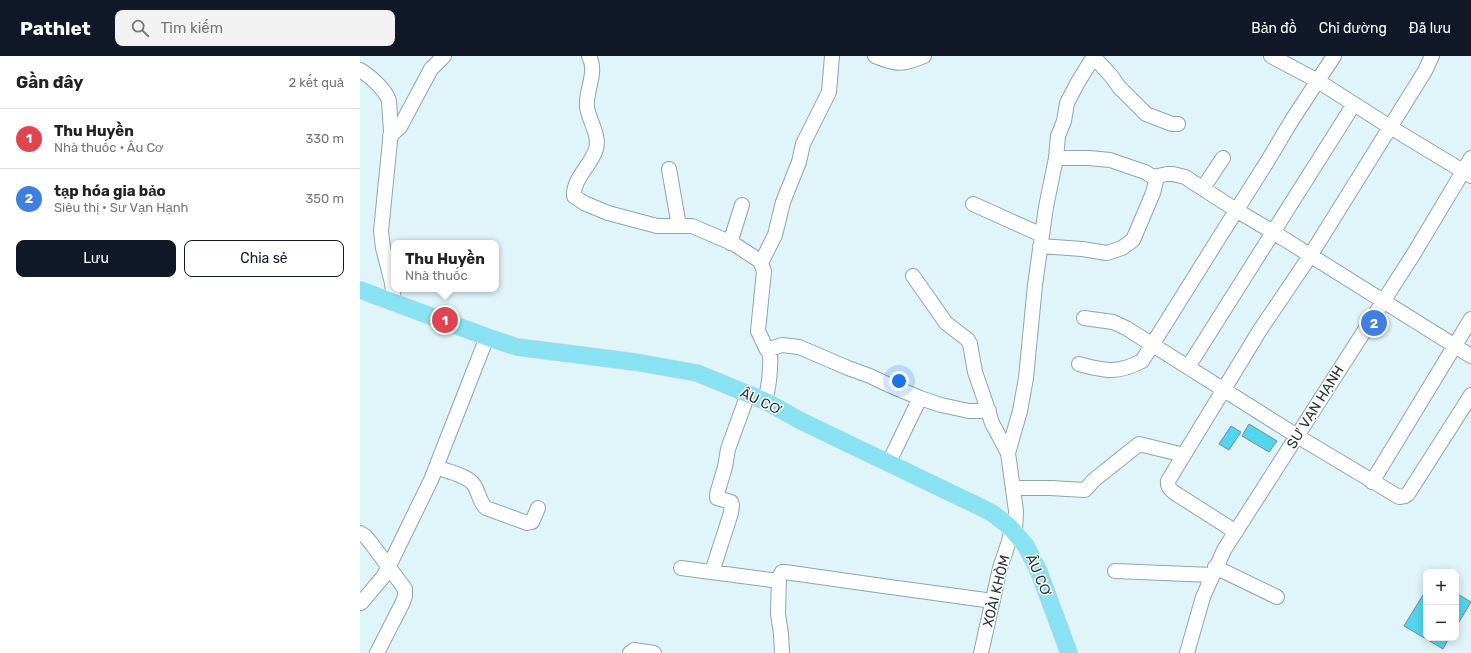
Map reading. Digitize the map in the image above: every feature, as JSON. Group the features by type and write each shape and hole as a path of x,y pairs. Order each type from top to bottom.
{"main road":[{"name":"ÂU CƠ","path":"360,290 508,345 527,349 635,362 687,371 716,380 765,401 802,421 890,462 992,513 1013,530 1032,556 1069,653"}],"street":[{"path":"390,136 400,127 431,70 444,56"},
{"path":"589,56 592,67 587,108 594,127 596,146 590,161 575,186 574,196 584,203 612,214 657,226 692,226 730,242 752,255 761,263 764,271 758,331 766,349 770,350"},
{"path":"761,263 775,235 783,202 799,162 803,144 829,92 832,56"},
{"path":"875,56 890,62 924,56"},
{"path":"1008,453 1020,412 1026,378 1034,289 1041,240 1056,158 1058,136 1064,121 1067,103 1094,56 1119,87 1146,114 1172,124 1178,124"},
{"path":"1271,56 1318,81 1390,127 1467,173"},
{"path":"1079,364 1104,370 1123,370 1142,361 1292,120 1334,56"},
{"path":"1236,532 1170,489 1168,481 1260,330 1310,256 1432,56"},
{"path":"360,70 370,77 388,97 390,136 381,236 391,279"},
{"path":"1188,367 1354,104"},
{"path":"1056,158 1089,158 1110,160 1145,172 1153,177 1173,174 1185,178 1471,356"},
{"path":"1203,188 1223,158"},
{"name":"SƯ VẠN HẠNH","path":"1187,653 1203,597 1214,571 1236,532 1383,300 1467,173 1471,158"},
{"path":"669,169 679,226"},
{"path":"974,204 1041,240 1107,253 1122,248 1133,240 1153,193 1157,177"},
{"path":"730,242 742,205"},
{"path":"913,276 942,317 954,330 968,340 975,372 994,428 1008,453"},
{"path":"393,292 394,303"},
{"path":"1084,318 1113,322 1126,328 1297,436 1399,497 1408,494 1471,395"},
{"path":"1372,482 1471,319"},
{"path":"360,603 383,576 403,540 436,467 487,337"},
{"path":"770,350 782,345 800,347 920,398 941,405 969,411 989,411"},
{"path":"765,401 770,386 770,350"},
{"path":"712,572 732,505 731,502 719,500 717,498 717,494 725,467 728,449 748,394"},
{"path":"890,462 920,398"},
{"path":"1014,488 1085,490 1094,480 1139,444 1184,456"},
{"name":"XOÀI KHÒM","path":"982,653 1001,563 1013,530 1016,511 1008,453"},
{"path":"436,467 468,479 474,484 482,504 486,508 527,523 532,522 538,508"},
{"path":"360,534 365,536 371,543 405,589 403,602 377,653"},
{"path":"681,568 779,581"},
{"path":"1115,571 1214,571 1277,597"},
{"path":"782,653 778,614 779,581 780,574 785,572 993,601"},
{"path":"630,653 634,650 654,653"}],"building":[{"path":"1249,424 1277,441 1269,452 1242,436"},
{"path":"1231,426 1241,432 1229,450 1219,444"},
{"path":"1423,595 1423,637 1404,626"},
{"path":"1459,595 1471,602 1459,622"},
{"path":"1429,641 1447,641 1443,649"}],"place":[{"name":"Thu Huyền","path":"445,320"},
{"name":"tạp hóa gia bảo","path":"1374,323"}]}
